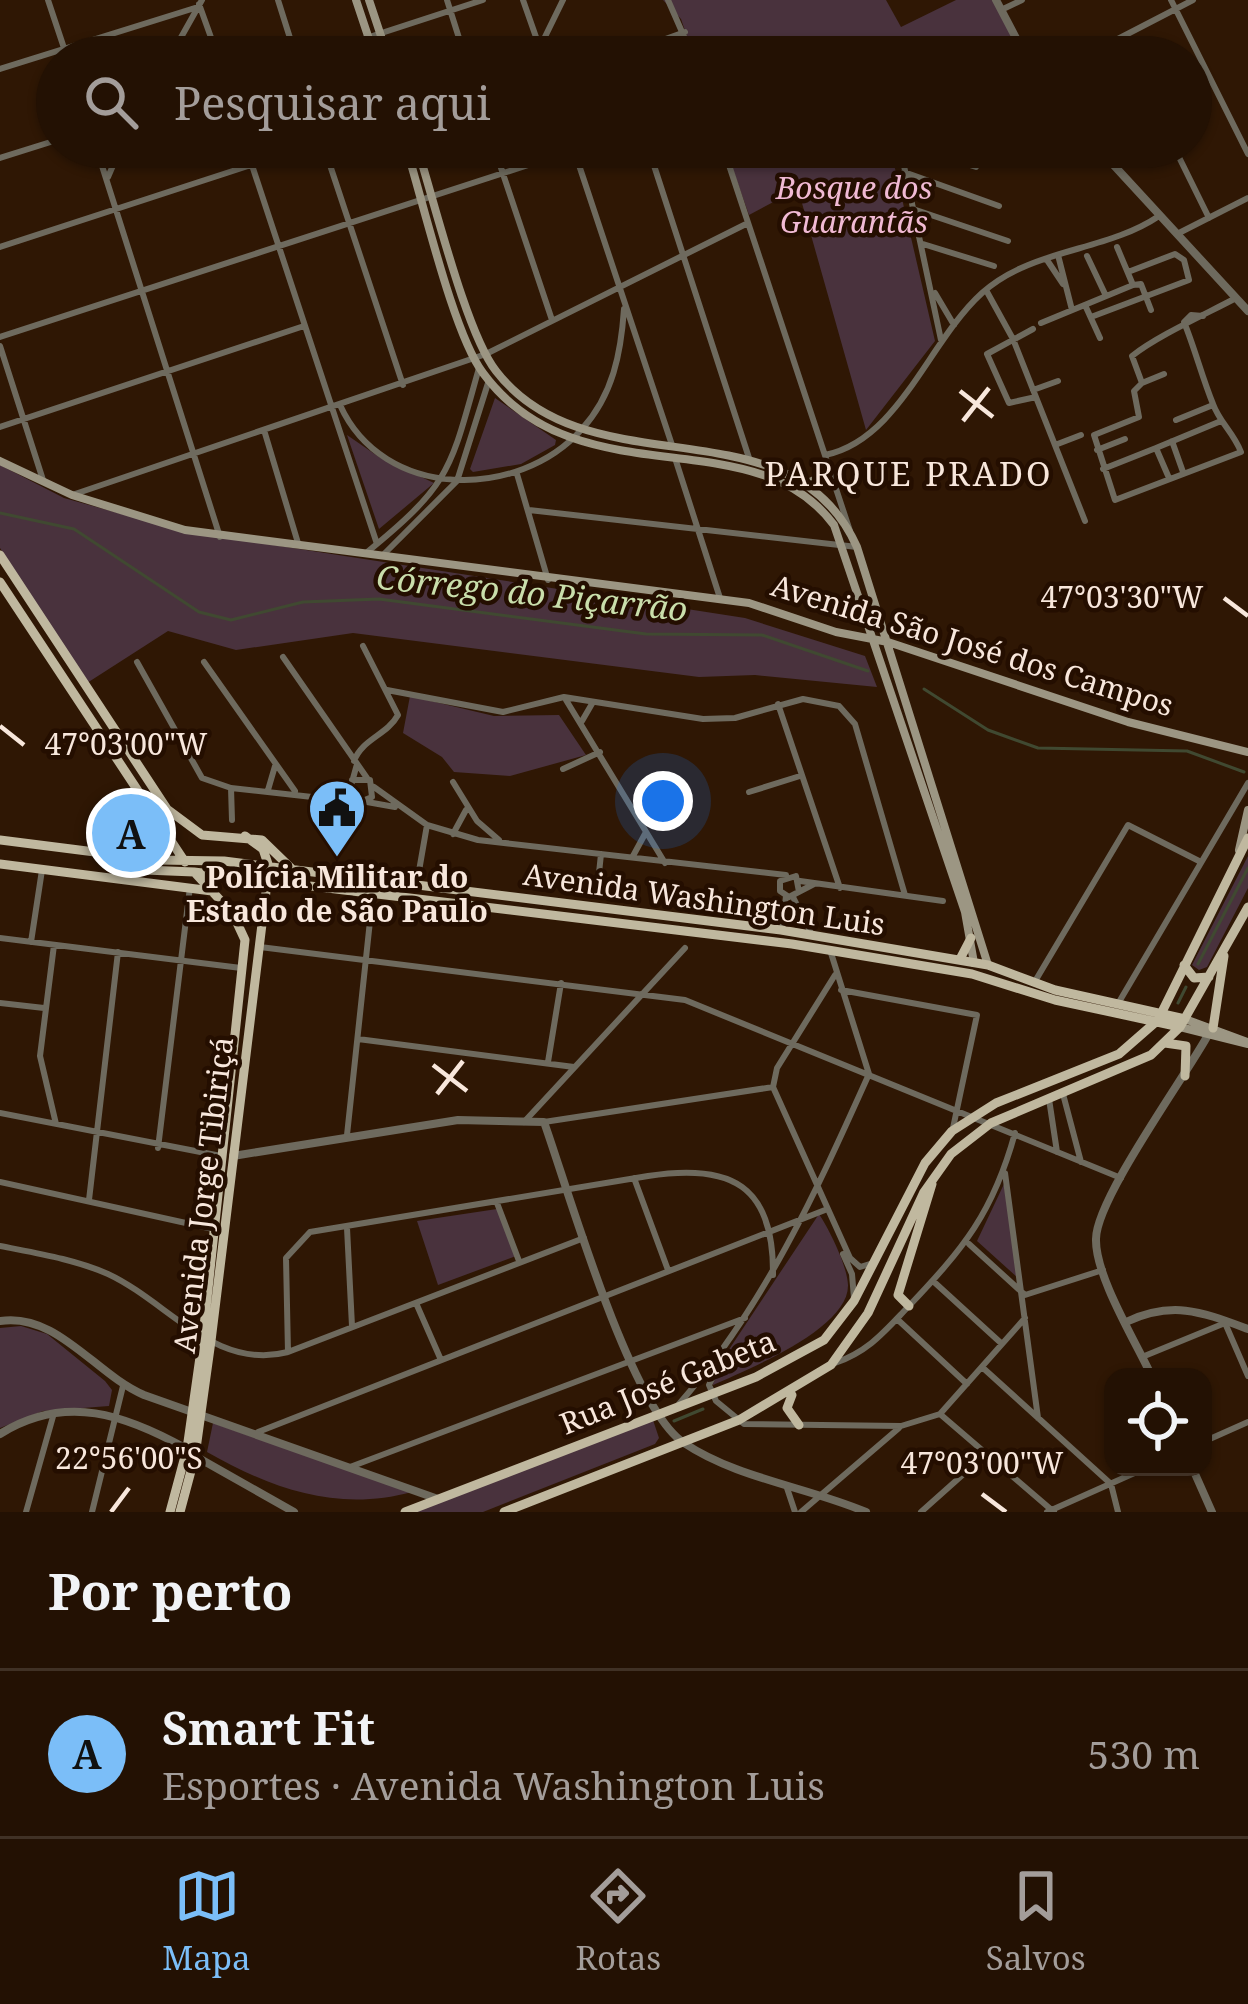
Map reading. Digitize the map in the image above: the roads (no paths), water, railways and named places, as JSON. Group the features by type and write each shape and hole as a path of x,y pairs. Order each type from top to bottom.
{"main road":[{"path":"356,0 367,36"},
{"path":"369,0 381,36"},
{"path":"412,168 477,363 488,380 524,412 571,440 753,470 817,504 844,547 971,938 973,968"},
{"path":"424,168 486,354 527,400 580,431 749,457 807,482 836,509 857,547 988,965"},
{"path":"807,482 821,477 826,459"},
{"name":"Avenida São José dos Campos","path":"0,460 72,495 137,518 220,537 719,598 888,642 1058,700 1248,756"},
{"path":"2,563 154,794 183,824 208,836 245,836 269,844 295,872"},
{"path":"0,582 184,860 233,914 259,922"},
{"path":"894,668 907,648"},
{"path":"1159,1016 1232,869 1246,832 1248,810"},
{"path":"168,838 181,835 183,824"},
{"path":"245,836 263,849 269,866"},
{"path":"158,860 168,838"},
{"name":"Avenida Washington Luis","path":"0,840 158,860 269,866 781,930 813,936 839,950 958,960 1055,1000 1159,1016"},
{"path":"63,871 70,860 66,848"},
{"name":"Avenida Washington Luis","path":"0,864 118,878 145,870 194,872 973,968 988,965 1034,983 1119,1003 1248,1043"},
{"path":"208,874 212,865 254,865"},
{"name":"Avenida Jorge Tibiriçá","path":"227,1156 269,866"},
{"path":"118,878 212,890"},
{"path":"504,1512 740,1420 794,1392 831,1365 868,1313 934,1173 991,1123 1136,1064 1165,1043 1182,1023 1248,907"},
{"name":"Avenida Jorge Tibiriçá","path":"180,1512 207,1339 227,1156 245,940 233,914"},
{"path":"781,930 792,944"},
{"path":"958,960 971,938"},
{"path":"1211,1032 1228,941"},
{"path":"1184,965 1189,976 1209,977"},
{"name":"Rua José Gabeta","path":"404,1512 713,1395 803,1354 833,1331 854,1301 925,1163 952,1131 971,1116 1119,1054 1159,1016"},
{"path":"1165,1043 1188,1049 1185,1076"},
{"path":"1049,1099 1048,1087 1057,1079"},
{"path":"909,1306 898,1295 900,1277 934,1173"},
{"path":"794,1392 787,1408 799,1425"},
{"name":"Avenida Jorge Tibiriçá","path":"170,1512 191,1452"}],"street":[{"path":"48,0 60,36"},
{"path":"278,0 289,36"},
{"path":"447,0 458,36"},
{"path":"367,36 483,0"},
{"path":"523,0 536,36"},
{"path":"548,36 563,0"},
{"path":"668,0 686,36"},
{"path":"996,0 1014,36"},
{"path":"1001,10 1022,0"},
{"path":"1171,0 1189,36"},
{"path":"1124,36 1193,0"},
{"path":"109,36 199,3"},
{"path":"181,36 199,3"},
{"path":"199,3 211,36"},
{"path":"674,36 685,32"},
{"path":"0,69 36,60"},
{"path":"1212,82 1248,154"},
{"path":"0,158 36,147"},
{"path":"103,168 220,537"},
{"path":"107,179 112,168"},
{"path":"0,247 242,168"},
{"path":"252,168 336,406 377,544"},
{"path":"331,168 403,386"},
{"path":"501,168 552,320"},
{"path":"0,337 518,168"},
{"path":"579,168 719,598"},
{"path":"655,168 753,470"},
{"path":"730,168 850,532"},
{"path":"903,168 941,340"},
{"path":"1116,168 1248,311"},
{"path":"1184,168 1209,218"},
{"path":"904,172 999,206"},
{"path":"1177,234 1248,198"},
{"path":"913,209 1008,241"},
{"path":"826,459 854,449 872,434 941,340 983,293 1057,254 1142,228 1160,217"},
{"path":"72,495 477,363 486,354 748,223"},
{"path":"923,244 994,266"},
{"path":"1117,247 1132,285"},
{"path":"1057,254 1072,310"},
{"path":"1087,256 1106,296"},
{"path":"1091,317 1188,283 1182,257 1128,272"},
{"path":"1046,259 1065,287"},
{"path":"931,284 954,325"},
{"path":"1058,381 1009,403 988,357 990,349 1132,285 1141,284 1151,310"},
{"path":"983,293 1001,313 1013,339 1085,520"},
{"path":"1142,383 1132,361 1135,352 1236,298"},
{"path":"336,406 357,434 390,460 443,480 518,474 580,431 613,378 624,305"},
{"path":"1085,305 1100,338"},
{"path":"1164,374 1135,391 1139,417 1094,435 1114,500 1241,452 1230,426 1221,422 1213,405 1186,327 1186,317 1203,316"},
{"path":"0,427 305,326"},
{"path":"0,346 44,482"},
{"path":"365,554 443,480 466,424 477,363"},
{"path":"383,555 457,481 488,380"},
{"path":"1176,420 1213,405"},
{"path":"1103,469 1221,422"},
{"path":"264,430 299,547"},
{"path":"1055,445 1081,435"},
{"path":"1097,450 1125,439"},
{"path":"1172,441 1183,473"},
{"path":"1156,448 1169,478"},
{"path":"518,474 548,580"},
{"path":"529,510 700,533 857,547"},
{"path":"345,748 359,748 396,720 397,704 363,646"},
{"path":"283,657 374,787 427,825 502,842 786,875 817,885 943,901"},
{"path":"137,662 196,771 208,782 405,810"},
{"path":"204,662 296,793"},
{"path":"387,690 517,712 564,697 703,719 735,718 778,704 826,701 850,715 895,848 897,877 905,895"},
{"path":"564,697 665,862"},
{"path":"582,721 593,701"},
{"path":"778,704 840,888"},
{"path":"359,748 350,785 360,802"},
{"path":"563,769 600,752"},
{"path":"268,790 275,763"},
{"path":"748,792 800,776"},
{"path":"335,800 350,785 367,778"},
{"path":"453,782 467,807 502,842"},
{"path":"1119,1003 1248,783"},
{"path":"360,802 374,787"},
{"path":"231,788 232,820"},
{"path":"453,834 467,807"},
{"path":"1224,821 1235,819 1246,832"},
{"path":"419,872 427,825"},
{"path":"1034,983 1124,827 1135,825 1199,861"},
{"path":"632,858 643,846 646,828"},
{"path":"597,892 601,854"},
{"path":"31,942 42,870"},
{"path":"793,895 817,885 831,872"},
{"path":"761,874 793,895 813,936"},
{"path":"779,889 786,875"},
{"path":"884,893 897,877"},
{"path":"781,930 800,881"},
{"path":"158,1148 190,887"},
{"path":"347,1135 373,893"},
{"path":"0,938 242,968"},
{"path":"54,945 40,1056 56,1125"},
{"path":"257,946 685,1000 1122,1179"},
{"path":"524,1123 685,948"},
{"path":"839,950 835,975 774,1073 773,1087 852,1274 854,1301"},
{"path":"89,1200 118,952"},
{"path":"672,1411 745,1318 772,1275 805,1218 869,1074 835,975"},
{"path":"548,1062 561,983"},
{"path":"841,990 974,1012 977,1028 952,1131"},
{"path":"0,1003 46,1008"},
{"path":"1148,1368 1103,1270 1097,1228 1211,1032"},
{"path":"357,1039 574,1066"},
{"path":"0,1112 158,1148 227,1156 475,1119 544,1122 773,1087"},
{"path":"1063,1094 1081,1162"},
{"path":"1049,1099 1057,1152"},
{"path":"544,1122 630,1357 659,1416 694,1450 866,1512"},
{"path":"831,1365 861,1355 968,1243 1005,1170 1015,1133"},
{"path":"1005,1170 1038,1418"},
{"path":"288,1352 286,1258 310,1232 634,1178 716,1172 753,1197 769,1233 772,1275"},
{"path":"634,1178 669,1272"},
{"path":"2,1183 219,1230"},
{"path":"497,1203 519,1262"},
{"path":"257,1432 825,1210"},
{"path":"347,1228 352,1327"},
{"path":"836,1233 856,1265 876,1261"},
{"path":"0,1246 106,1273 207,1339 251,1356 288,1352 584,1238"},
{"path":"968,1243 1025,1294"},
{"path":"1025,1294 1103,1270"},
{"path":"933,1282 1002,1344"},
{"path":"416,1302 441,1360"},
{"path":"1126,1322 1172,1307 1248,1329"},
{"path":"736,1330 710,1379 713,1395 740,1420 902,1426 940,1414 1026,1317"},
{"path":"349,1467 630,1357 745,1318"},
{"path":"897,1319 967,1384"},
{"path":"0,1322 19,1320 49,1330 123,1386 438,1498"},
{"path":"1142,1357 1225,1322"},
{"path":"1225,1322 1248,1376"},
{"path":"982,1366 1111,1484 1118,1512"},
{"path":"92,1512 123,1386"},
{"path":"26,1512 54,1413"},
{"path":"0,1434 54,1413 118,1414 295,1512"},
{"path":"940,1414 1051,1511 1128,1476"},
{"path":"1212,1438 1248,1422"},
{"path":"785,1482 798,1512 826,1496 902,1426"},
{"path":"921,1512 986,1454"},
{"path":"1196,1476 1212,1512"},
{"path":"268,1512 274,1501"}],"waterway":[{"name":"Córrego do Piçarrão","path":"0,513 74,529 199,612 231,620 303,602 379,599 646,634 762,635 868,671"},
{"name":"Córrego do Piçarrão","path":"924,689 988,730 1038,748 1187,751 1244,772"},
{"path":"1198,964 1248,868"},
{"path":"1178,1003 1186,987"},
{"path":"674,1421 703,1409"}],"place":[{"name":"Smart Fit","path":"131,833"},
{"name":"Polícia Militar do Estado de São Paulo","path":"337,859"}],"district":[{"name":"PARQUE PRADO","path":"909,474"}],"park label":[{"name":"Bosque dos Guarantãs","path":"854,206"}]}
